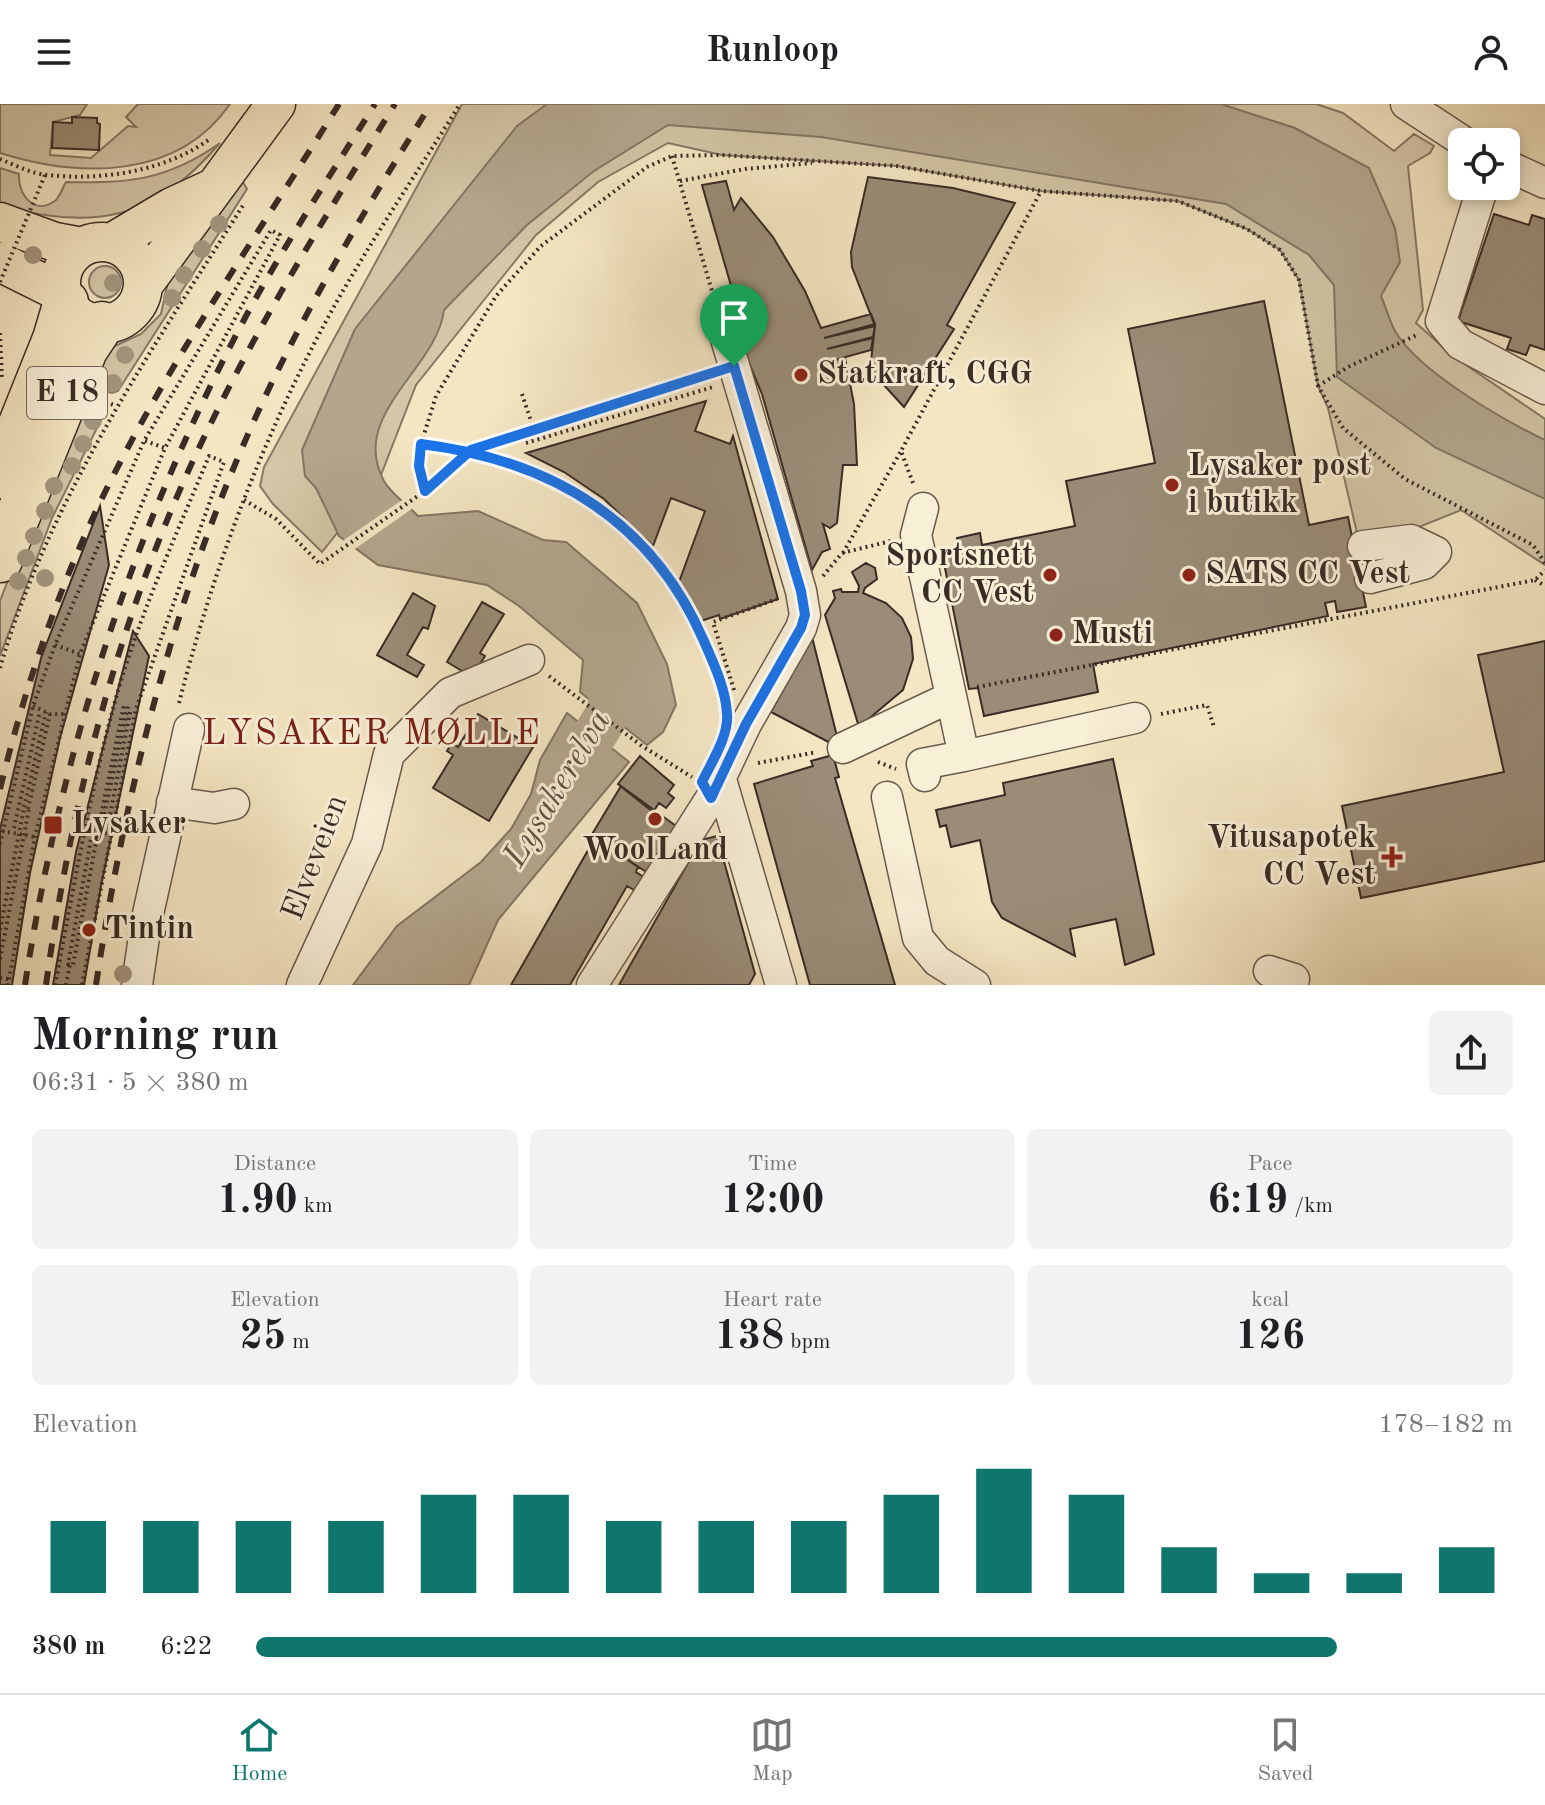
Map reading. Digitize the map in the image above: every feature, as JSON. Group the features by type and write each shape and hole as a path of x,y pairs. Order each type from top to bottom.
{"highway":[{"name":"E 18","path":"0,476 55,339 64,297"},
{"name":"E 18","path":"0,560 85,350 102,324"}],"main road":[{"path":"0,262 64,297 81,318 102,324 131,312 138,304 144,284 229,194 276,104"},
{"path":"64,297 64,267 97,244 172,207 229,194"},
{"path":"0,222 55,242 97,244 136,257 144,284"}],"street":[{"path":"1406,104 1448,132"},
{"path":"1520,171 1545,183"},
{"path":"1479,200 1441,321 1460,344 1545,389"},
{"path":"592,985 716,787 805,615 801,591 724,332"},
{"path":"923,508 916,535 964,756"},
{"path":"1363,546 1411,540 1436,552 1424,564 1370,578"},
{"name":"Elveveien","path":"302,985 367,844 389,754 450,693 529,660"},
{"path":"843,748 951,697"},
{"path":"925,776 922,764 1135,718"},
{"path":"137,985 146,923 172,802 183,721"},
{"path":"716,787 781,985"},
{"path":"887,797 918,938 937,961 975,985"},
{"path":"172,802 214,808 234,804"}],"path":[{"path":"183,721 190,658 244,500 287,400 340,296 460,104"},
{"path":"0,159 45,175 103,175 153,166 191,151 216,133"},
{"path":"425,491 419,466 421,444 436,396 496,296 541,246 647,167 672,156 897,166 1041,191 1178,201 1247,229 1280,250 1299,280 1318,386 1343,428 1372,455 1405,479 1533,545 1545,563"},
{"path":"672,156 724,332"},
{"path":"680,181 745,169 830,162"},
{"path":"0,282 45,175"},
{"path":"842,553 901,451 1041,191"},
{"path":"0,668 31,580 116,406 229,194"},
{"path":"0,844 33,706 55,645 144,441 271,230 280,235 165,448 80,654 35,837 8,982 0,978"},
{"path":"0,333 0,388"},
{"path":"1318,386 1348,367 1416,335"},
{"path":"244,500 276,519 320,564 425,491 471,450 736,373"},
{"path":"526,443 736,373"},
{"path":"522,394 534,430"},
{"path":"144,441 165,448"},
{"path":"421,444 471,450 564,484 616,519 663,570 694,618 716,668 728,716"},
{"path":"901,451 923,508"},
{"path":"55,985 85,829 114,704 139,627 209,456 224,462 130,707 104,820"},
{"path":"951,697 983,685 1535,580 1545,570"},
{"path":"1535,580 1545,586"},
{"path":"55,645 80,654"},
{"path":"567,690 642,746 704,784 716,787"},
{"path":"114,704 130,707"},
{"path":"1135,718 1207,705 1214,727"},
{"path":"33,706 46,712 64,714"},
{"path":"82,985 130,707"},
{"path":"19,829 46,712"},
{"path":"19,829 46,712"},
{"path":"750,765 801,755"},
{"path":"0,930 24,808 19,829"},
{"path":"0,959 29,809"},
{"path":"2,831 19,829 35,837"},
{"path":"85,829 110,834"},
{"path":"66,985 93,830"},
{"path":"70,964 73,965 97,837"}],"shaded area":[{"path":"0,104 87,104 80,115 53,122 50,155 91,158 128,126 136,127 126,117 138,104 230,104 208,129 183,147 155,159 94,169 62,167 0,153"},
{"path":"462,104 1316,104 1343,113 1394,151 1414,134 1434,146 1430,153 1408,166 1423,310 1416,323 1453,356 1545,419 1545,565 1461,510 1414,529 1357,533 1328,408 1318,386 1299,280 1280,250 1247,229 1178,201 1041,191 897,166 722,155 668,143 598,182 536,235 416,385 379,480 322,552 273,504 260,486 264,467"},
{"path":"220,143 171,189 146,204 121,213 65,217 0,206 0,168 19,174 24,195 35,205 41,206 56,200 66,182 108,182 146,177 183,165"},
{"path":"243,182 247,189 118,391 112,393 85,385 102,352 141,334 161,314 170,272 196,235"},
{"path":"105,266 116,271 121,282 116,293 105,298 94,293 89,282 94,271"},
{"path":"78,400 100,408 101,420 52,518 0,656 0,601"}],"water":[{"path":"547,104 1221,104 1295,128 1369,168 1395,228 1400,262 1381,296 1395,331 1406,346 1441,378 1545,440 1545,499 1436,448 1337,377 1334,285 1309,255 1226,204 821,137 668,125 594,171 527,225 444,310 438,332 427,352 385,413 377,435 376,457 387,486 418,516 478,511 543,540 566,542 637,603 667,664 676,705 663,732 647,745 580,692 583,660 519,606 487,585 378,565 339,536 316,488 305,476 302,450 355,329 517,126"},
{"path":"567,713 629,762 498,920 469,985 353,985 397,926 481,862 511,829 531,794 540,760"}],"pier":[{"path":"405,498 413,508 352,551 341,542"}],"building":[{"path":"72,117 97,118 100,124 99,150 52,148 53,122 72,123"},
{"path":"868,177 953,188 1015,203 947,325 954,329 904,407 870,370 875,326 852,267 851,252"},
{"name":"Statkraft, CGG","path":"726,181 734,210 741,198 773,237 805,291 821,328 871,314 875,324 824,338 875,326 873,337 827,349 873,338 871,350 831,361 845,358 854,404 857,465 843,465 837,523 830,528 823,524 830,549 822,552 812,570 762,394 742,346 748,345 702,185"},
{"path":"1494,214 1529,225 1532,215 1545,219 1545,350 1530,345 1526,355 1507,349 1511,338 1458,321"},
{"path":"1264,301 1309,525 1348,517 1366,607 1337,612 1335,601 1325,603 1328,616 1093,664 1098,692 984,716 978,688 969,689 942,553 959,549 957,538 980,533 982,545 1075,526 1066,481 1155,463 1128,329"},
{"path":"706,401 695,431 730,444 733,436 778,599 720,619 719,615 701,621 679,582 705,511 671,498 653,546 604,499 564,472 526,453"},
{"path":"100,506 109,565 60,738 30,873 12,985 0,985 0,829 41,658"},
{"path":"866,563 875,568 877,579 863,593 886,603 902,618 911,637 913,659 903,690 859,727 825,615 835,598 833,591 858,592 859,586 852,572"},
{"path":"413,593 435,606 428,629 423,627 407,655 424,665 417,677 377,655"},
{"path":"482,602 504,614 480,653 485,656 472,677 447,662"},
{"path":"133,631 149,656 101,886 84,985 53,985 76,852"},
{"path":"812,637 840,748 771,712"},
{"path":"1545,641 1545,861 1361,898 1342,806 1504,772 1478,655"},
{"path":"478,714 533,747 489,821 433,788 453,755 447,751 452,743 458,747"},
{"path":"833,755 839,777 835,778 895,985 810,985 754,784 813,766 811,761"},
{"path":"640,756 674,785 668,793 674,798 666,808 659,803 653,812 618,784"},
{"path":"1113,759 1154,954 1125,965 1116,919 1070,929 1075,956 1002,918 992,902 980,840 951,847 946,825 940,827 936,810 1005,795 1003,783"},
{"path":"621,786 676,826 648,873 591,836"},
{"path":"717,836 755,974 749,985 619,985 701,840"},
{"path":"595,838 638,867 636,872 647,879 639,893 627,886 570,985 511,985"}],"waterway":[{"name":"Lysakerelva","path":"564,785 610,710 612,656"}],"railway":[{"path":"0,789 46,632 110,482 191,338 339,104"},
{"path":"25,985 40,897 81,725 136,558 169,476 246,316 375,104"},
{"path":"46,985 57,911 88,764 107,692 155,550 236,373 395,104"},
{"path":"96,985 124,827 142,749 186,595 213,519 243,445 295,337 351,236 431,104"}],"place":[{"name":"Statkraft, CGG","path":"801,375"},
{"name":"Lysaker post i butikk","path":"1172,485"},
{"name":"Sportsnett CC Vest","path":"1050,575"},
{"name":"SATS CC Vest","path":"1189,575"},
{"name":"Musti","path":"1056,635"},
{"name":"WoolLand","path":"655,819"},
{"name":"Lysaker","path":"53,825"},
{"name":"Vitusapotek CC Vest","path":"1392,857"},
{"name":"Tintin","path":"89,930"}],"district":[{"name":"LYSAKER MØLLE","path":"372,735"}],"route":[{"path":"734,366 471,450 425,491 419,466 421,444 471,450 564,484 616,519 663,570 694,618 716,668 728,716 702,782 711,798 731,752 801,628 805,615 805,605 734,366"}]}
